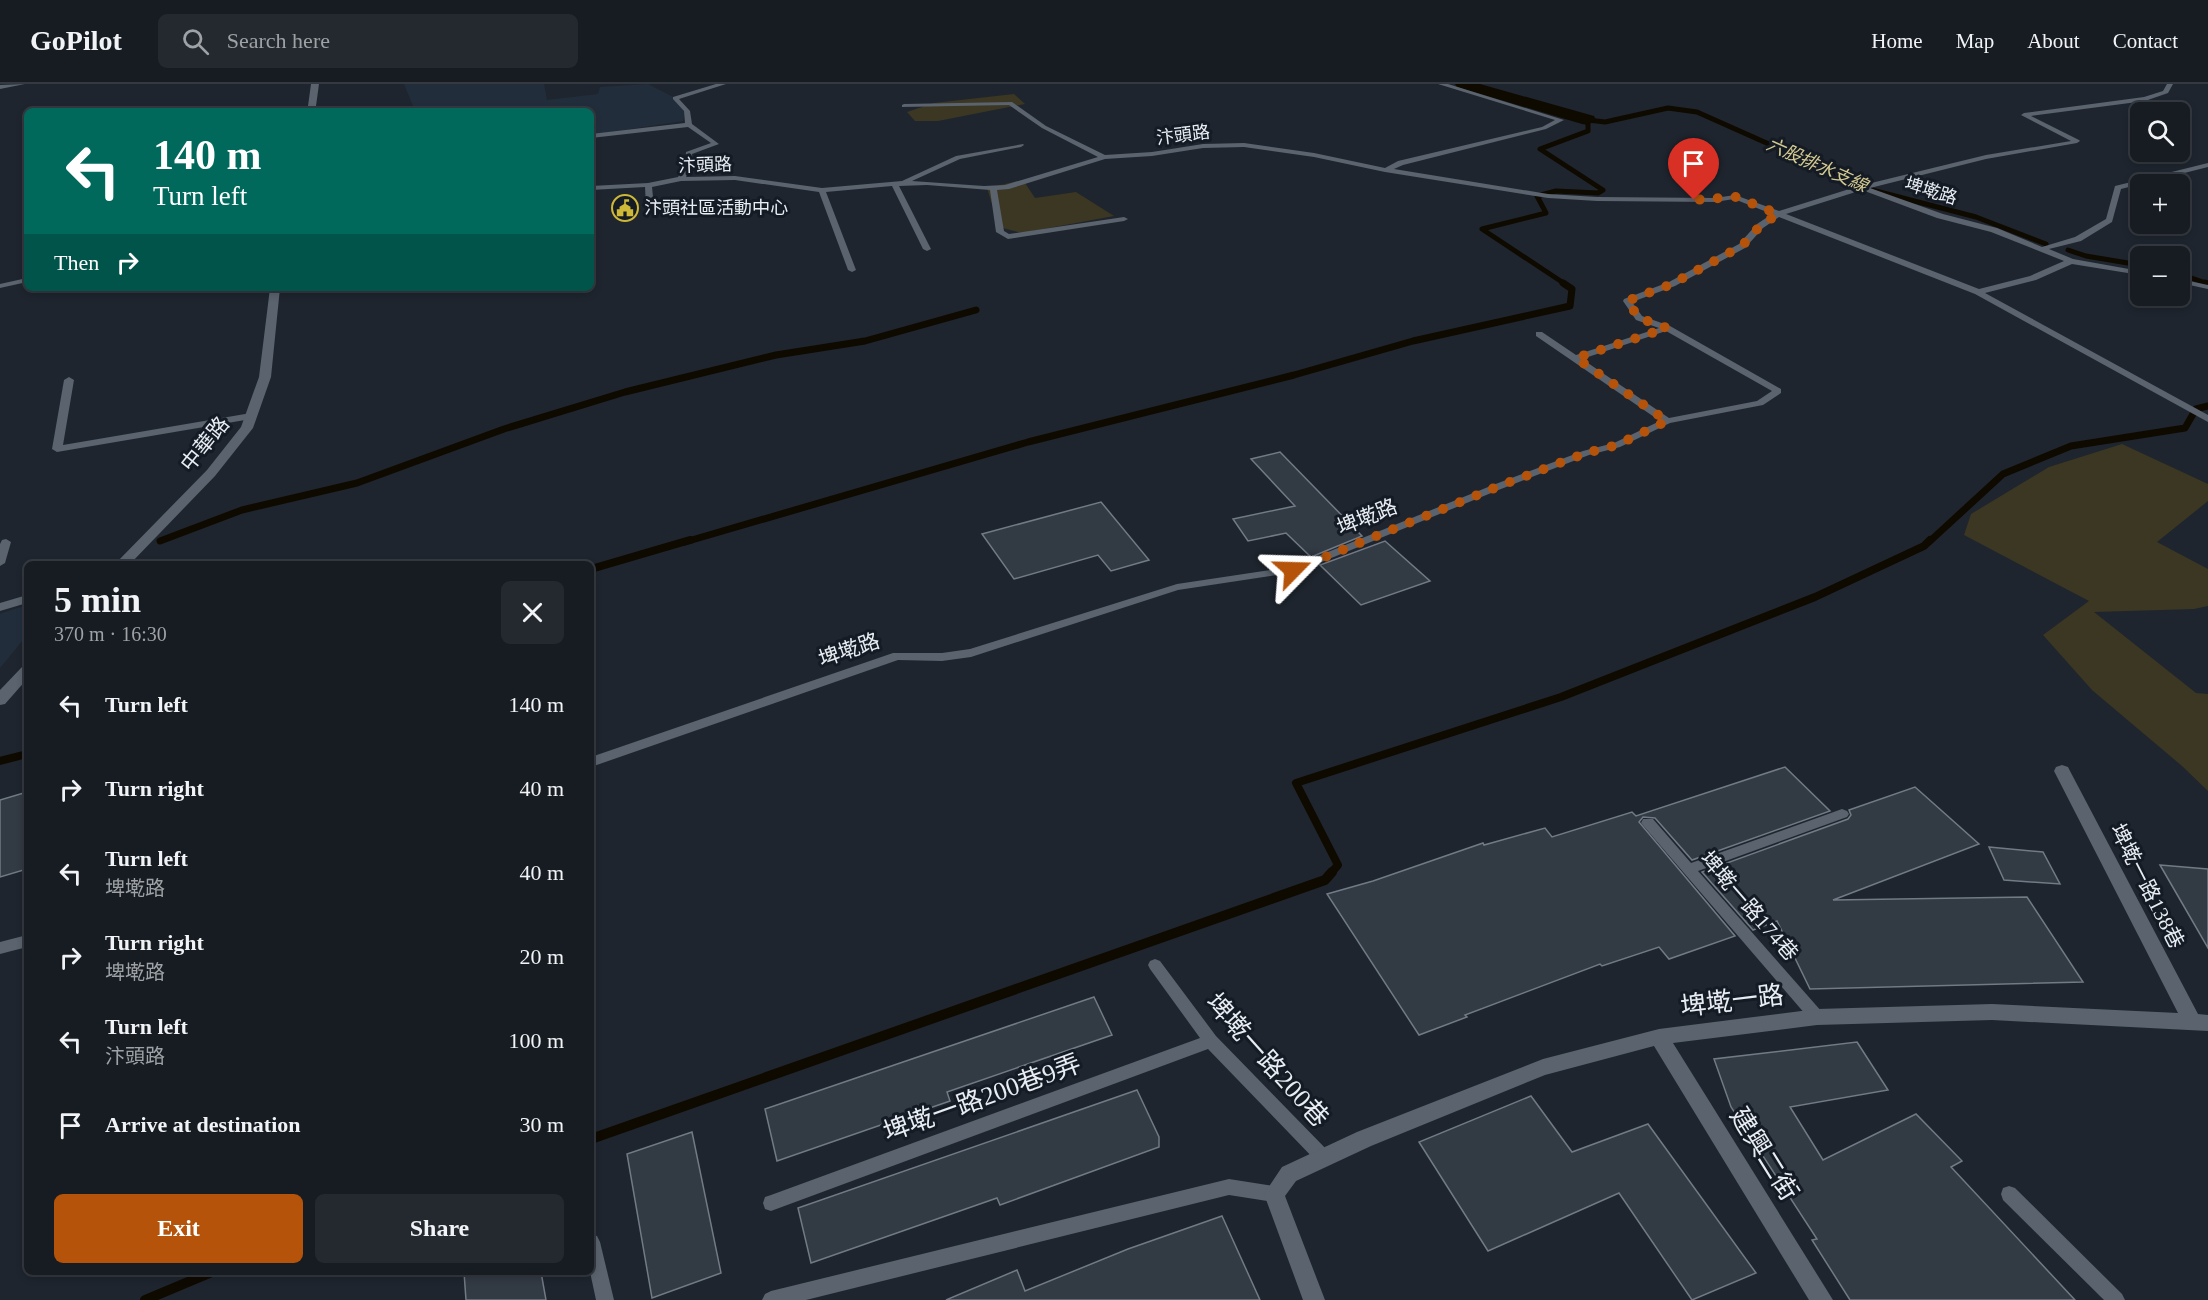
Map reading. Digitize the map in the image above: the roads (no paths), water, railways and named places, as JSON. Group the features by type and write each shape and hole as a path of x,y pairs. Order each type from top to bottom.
{"street":[{"path":"0,87 21,84"},
{"path":"313,108 315,84"},
{"name":"中華路","path":"125,561 211,473 247,428 265,377 275,291"},
{"path":"0,700 24,673"},
{"name":"埤墘一路138巷","path":"2062,771 2199,1021"},
{"name":"埤墘一路","path":"1274,1194 1289,1174 1364,1139 1543,1067 1659,1037 1817,1017 1992,1012 2199,1021"},
{"name":"建興二街","path":"1659,1037 1822,1300"},
{"path":"1274,1194 1311,1299"}],"lane":[{"path":"689,125 687,111 675,98 723,84"},
{"path":"1385,170 1401,163 1544,128 1561,120 1441,84"},
{"path":"1862,188 1986,156 2075,142 2077,141 2024,115 2145,99 2166,92 2170,84"},
{"path":"904,106 1010,103 1044,127 1104,157"},
{"path":"594,136 689,125 716,144 688,153 689,165 681,180"},
{"path":"927,249 899,184 958,157 1022,144"},
{"name":"汴頭路","path":"594,188 735,178 822,190 899,184 993,188 1040,177 1104,157 1152,154 1203,146 1244,145 1314,155 1385,170 1532,194 1598,199 1715,200 1736,197 1778,214"},
{"path":"2042,249 2078,239 2109,220 2118,188 2208,165"},
{"path":"648,185 650,207"},
{"path":"993,188 1000,232 1008,237 1124,219"},
{"name":"埤墘路","path":"594,761 897,656 942,657 971,653 1178,586 1293,570 1497,487 1586,453 1617,445 1667,421 1760,403 1778,391 1667,328 1639,318 1627,301 1672,284 1742,246 1760,226 1778,214 1862,188 1940,216 1969,221 2072,261 2130,271"},
{"path":"822,190 852,270"},
{"path":"1778,214 1978,292 2063,341 2142,381 2208,419"},
{"path":"1978,292 2033,278 2072,261"},
{"path":"0,286 24,281"},
{"path":"2190,282 2208,287"},
{"path":"1576,358 1667,328"},
{"path":"1539,334 1667,421"},
{"path":"69,381 57,449 251,416"},
{"path":"0,563 6,542"},
{"path":"0,607 24,599"},
{"path":"1689,869 1842,814"},
{"name":"埤墘一路174巷","path":"1648,823 1817,1017"},
{"path":"0,948 24,941"},
{"name":"埤墘一路200巷","path":"1155,965 1211,1041 1323,1158"},
{"name":"埤墘一路200巷9弄","path":"771,1203 1211,1041"},
{"path":"771,1300 1229,1187 1274,1194"},
{"path":"2009,1194 2116,1300"},
{"path":"594,1254 605,1300"}],"waterway":[{"path":"1463,84 1588,120"},
{"name":"六股排水支線","path":"1565,284 1482,229 1546,213 1537,196 1556,191 1598,193 1603,190 1540,149 1588,131 1588,120 1605,122 1668,108 1697,112 1872,190 1976,217 2046,244"},
{"name":"六股排水支線","path":"2068,250 2086,256 2130,263"},
{"name":"六股排水支線","path":"2190,278 2208,284 2205,283"},
{"path":"685,542 1028,442 1294,375 1413,341 1570,306 1572,289 1563,283"},
{"path":"160,541 242,510 357,483 504,429 625,392 776,355 865,341 976,310"},
{"path":"1929,542 2003,474 2071,446 2185,428 2196,409 2208,406"},
{"path":"594,568 690,540"},
{"path":"1331,873 1338,865 1296,783 1561,697 1815,597 1924,546 1930,540"},
{"path":"0,761 24,755"},
{"path":"594,1138 1325,880 1332,872"},
{"path":"145,1300 205,1275"}],"place":[{"name":"汴頭社區活動中心","path":"625,208"}]}
